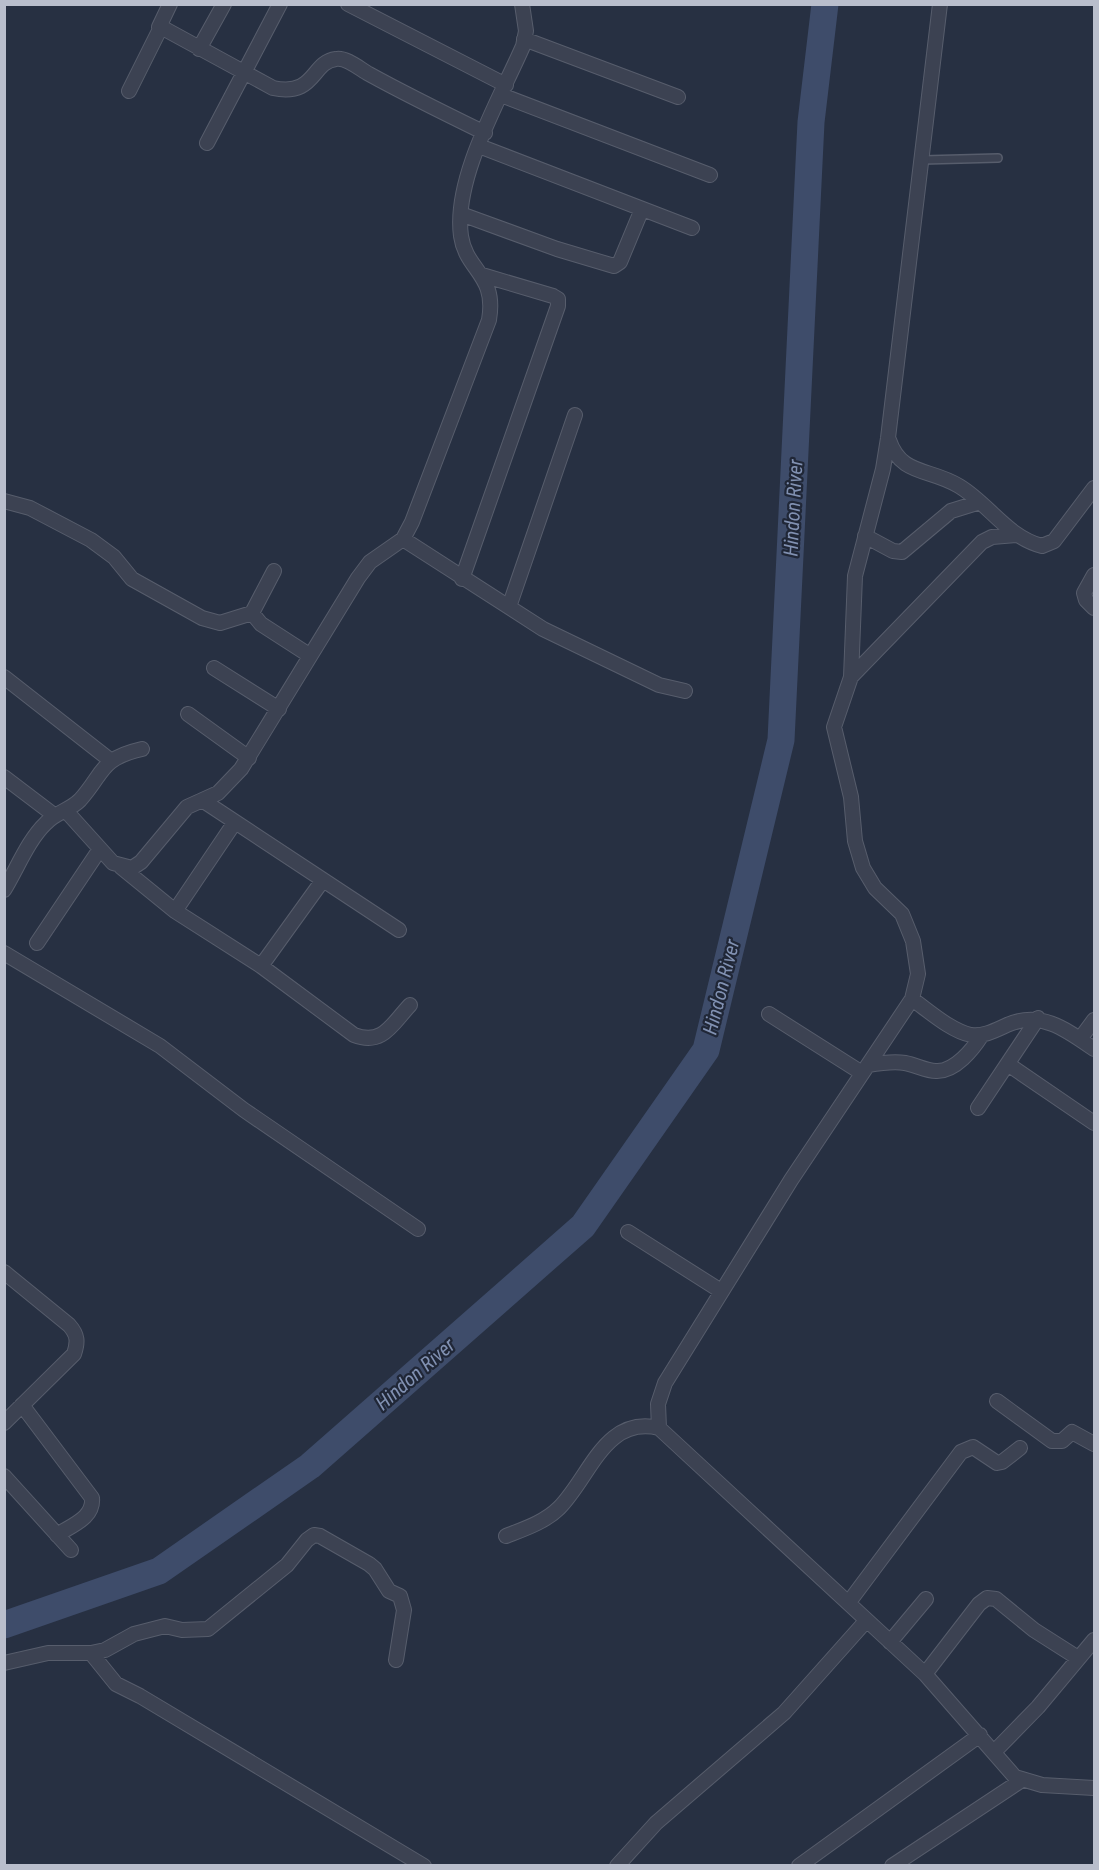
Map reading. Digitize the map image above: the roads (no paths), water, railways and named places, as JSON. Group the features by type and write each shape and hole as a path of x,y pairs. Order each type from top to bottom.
{"street":[{"path":"129,91 170,4"},
{"path":"199,49 224,4"},
{"path":"207,143 280,4"},
{"path":"348,4 503,90 710,175"},
{"path":"121,867 132,868 141,862 187,807 218,793 231,781 249,758 309,655 370,562 403,540 427,487 489,320 491,296 482,275 462,243 461,214 469,170 524,39 526,31 522,4"},
{"path":"659,1428 660,1395 721,1292 912,999 918,974 913,941 907,923 902,914 875,888 867,874 855,841 851,797 834,727 850,678 853,594 865,536 883,469 888,438 940,4"},
{"path":"159,27 273,88 295,90 330,61 343,59 409,96 485,133"},
{"path":"524,39 678,97"},
{"path":"479,146 692,228"},
{"path":"461,214 557,249 614,266 620,262 642,209"},
{"path":"462,579 558,306 558,299 553,296 482,275"},
{"path":"509,607 574,415"},
{"path":"888,438 894,454 901,463 959,486 1016,535 1029,543 1048,545 1095,488"},
{"path":"4,501 30,508 91,540 114,557 132,579 202,618 220,623 252,613 274,571"},
{"path":"865,536 893,551 902,552 951,511 980,502"},
{"path":"850,678 982,542 992,537 1016,535"},
{"path":"403,540 543,629 658,685 685,691"},
{"path":"1095,575 1084,593 1086,600 1095,608"},
{"path":"252,613 261,624 309,655"},
{"path":"214,668 279,709"},
{"path":"4,676 110,760"},
{"path":"188,714 249,758"},
{"path":"4,890 35,837 80,799 110,760 142,749"},
{"path":"6,783 61,813 113,863 175,911 261,966 354,1035 367,1040 380,1038 410,1005"},
{"path":"202,800 399,930"},
{"path":"175,911 235,822"},
{"path":"37,943 100,849"},
{"path":"261,966 323,880"},
{"path":"4,953 160,1046 244,1110 418,1229"},
{"path":"912,999 959,1031 972,1035 982,1035 1014,1022 1038,1018 1095,1049"},
{"path":"769,1014 865,1069 905,1063 935,1071 944,1071 951,1068 977,1043 982,1035"},
{"path":"978,1108 1009,1065 1038,1018"},
{"path":"1080,1040 1095,1020"},
{"path":"1009,1065 1095,1123"},
{"path":"628,1232 721,1292"},
{"path":"4,1272 69,1325 76,1332 77,1343 74,1354 4,1423"},
{"path":"997,1401 1052,1441 1062,1441 1072,1432 1095,1444"},
{"path":"22,1405 92,1498 93,1507 89,1514 57,1535"},
{"path":"506,1536 543,1520 559,1508 608,1443 619,1433 635,1425 659,1428 925,1674 980,1735 1007,1771 1022,1780 1095,1788"},
{"path":"849,1602 961,1452 974,1447 997,1463 1020,1448"},
{"path":"4,1476 71,1550"},
{"path":"4,1663 48,1653 91,1653 148,1629 165,1626 182,1630 208,1629 287,1565 306,1540 314,1535 321,1536 369,1564 375,1569 389,1591 400,1596 404,1610 396,1660"},
{"path":"925,1674 979,1604 987,1598 996,1599 1034,1630 1078,1658"},
{"path":"890,1642 926,1599"},
{"path":"617,1866 656,1823 784,1713 866,1621"},
{"path":"994,1752 1038,1707 1095,1640"},
{"path":"91,1653 116,1684 140,1696 424,1866"},
{"path":"800,1866 980,1735"},
{"path":"892,1866 1022,1780"}],"lane":[{"path":"923,160 998,158"}],"waterway":[{"name":"Hindon River","path":"4,1625 159,1571 310,1466 583,1226 706,1050 781,740 811,122 825,4"}]}
